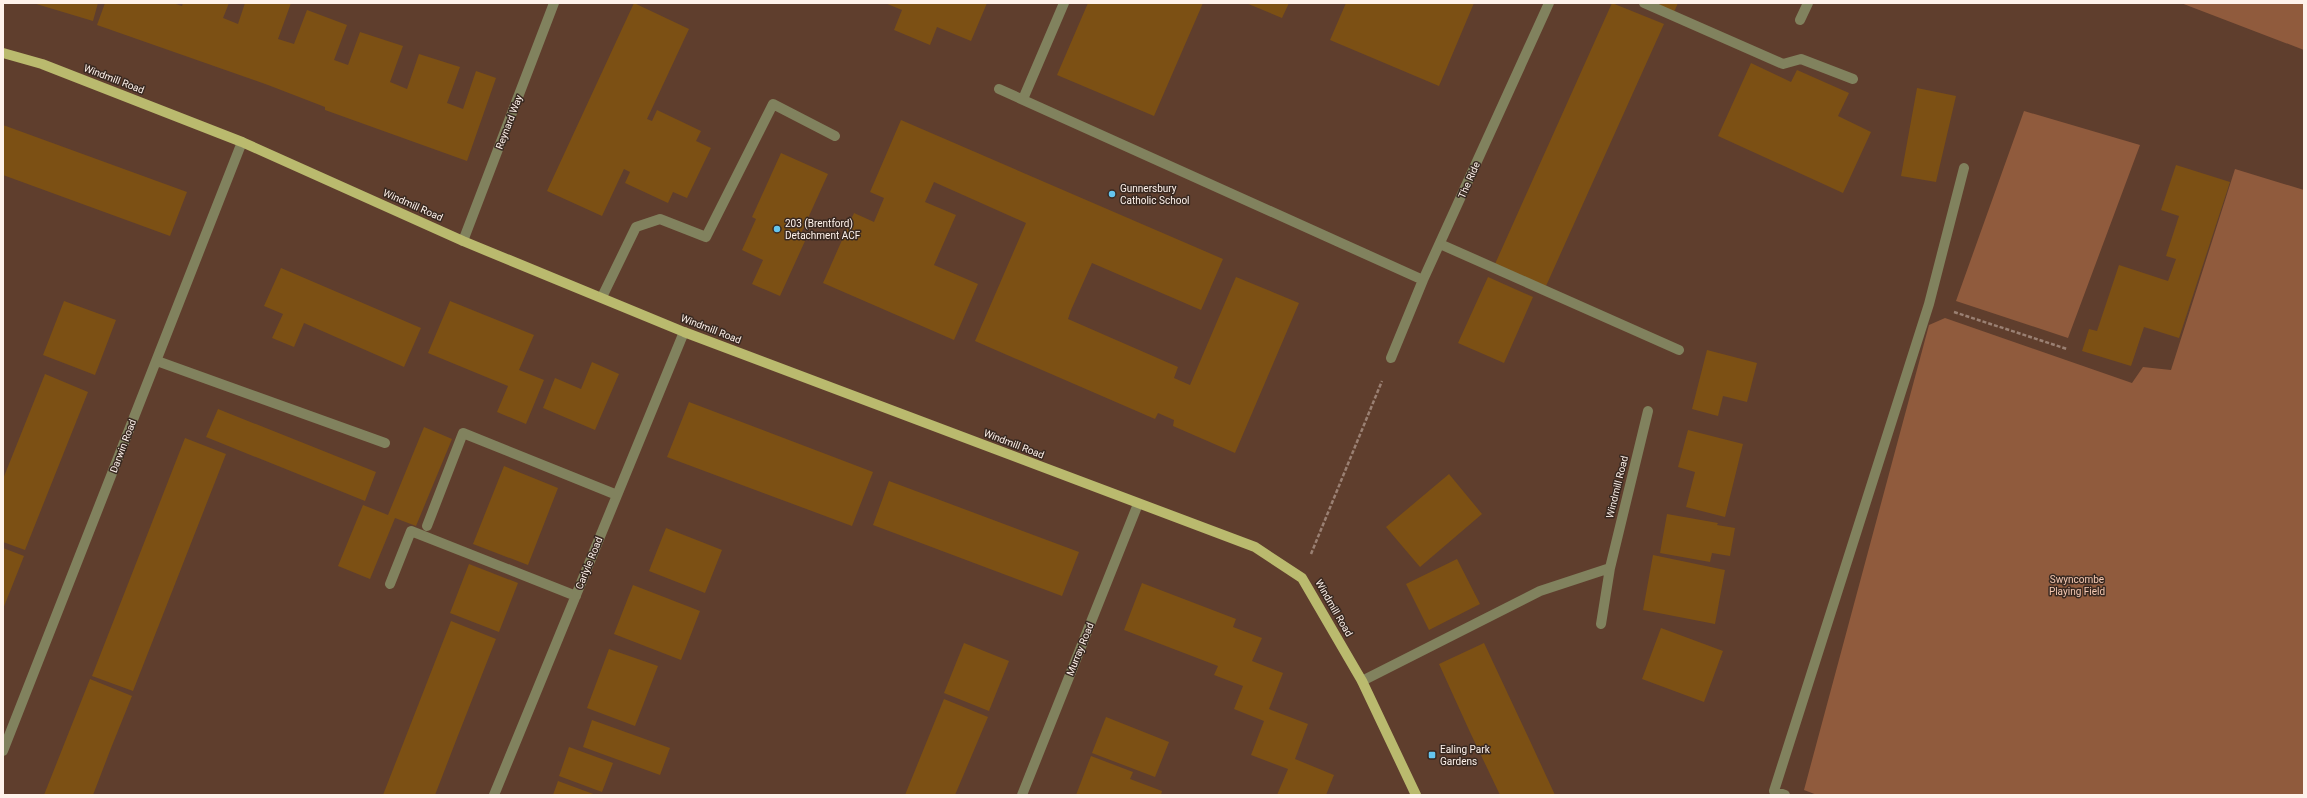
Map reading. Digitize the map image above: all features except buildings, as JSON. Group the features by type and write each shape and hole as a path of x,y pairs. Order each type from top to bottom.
{"main road":[{"name":"Windmill Road","path":"3,53 42,64 242,142 463,241 684,332 1255,547 1302,578 1362,681 1416,795"}],"street":[{"name":"Reynard Way","path":"463,241 554,3"},
{"path":"1023,100 1064,3"},
{"name":"The Ride","path":"1392,358 1423,280 1549,3"},
{"path":"1644,3 1783,64 1801,59 1854,79"},
{"path":"1800,20 1808,3"},
{"path":"1000,89 1423,280"},
{"path":"602,297 636,227 660,219 706,237 773,104 835,136"},
{"name":"Darwin Road","path":"3,751 242,142"},
{"path":"1785,795 1774,791 1929,304 1964,168"},
{"path":"1440,244 1679,350"},
{"name":"Carlyle Road","path":"494,795 684,332"},
{"path":"156,361 385,443"},
{"name":"Windmill Road","path":"1601,624 1610,568 1648,411"},
{"path":"427,526 463,433 617,495"},
{"name":"Murray Road","path":"1022,795 1138,504"},
{"path":"390,584 411,531 576,596"},
{"path":"1362,681 1540,591 1610,568"}],"path":[{"path":"1929,304 2067,349"},
{"path":"1302,578 1392,358"}],"green space":[{"path":"2181,3 2304,3 2304,50"},
{"path":"2024,111 2140,145 2068,338 1956,301"},
{"name":"Swyncombe Playing Field","path":"2235,169 2304,190 2304,795 1817,795 1804,790 1929,325 1945,318 2132,383 2143,367 2171,370"}],"place":[{"name":"Gunnersbury Catholic School","path":"1112,194"},
{"name":"203 (Brentford) Detachment ACF","path":"777,229"},
{"name":"Ealing Park Gardens","path":"1432,755"}]}
